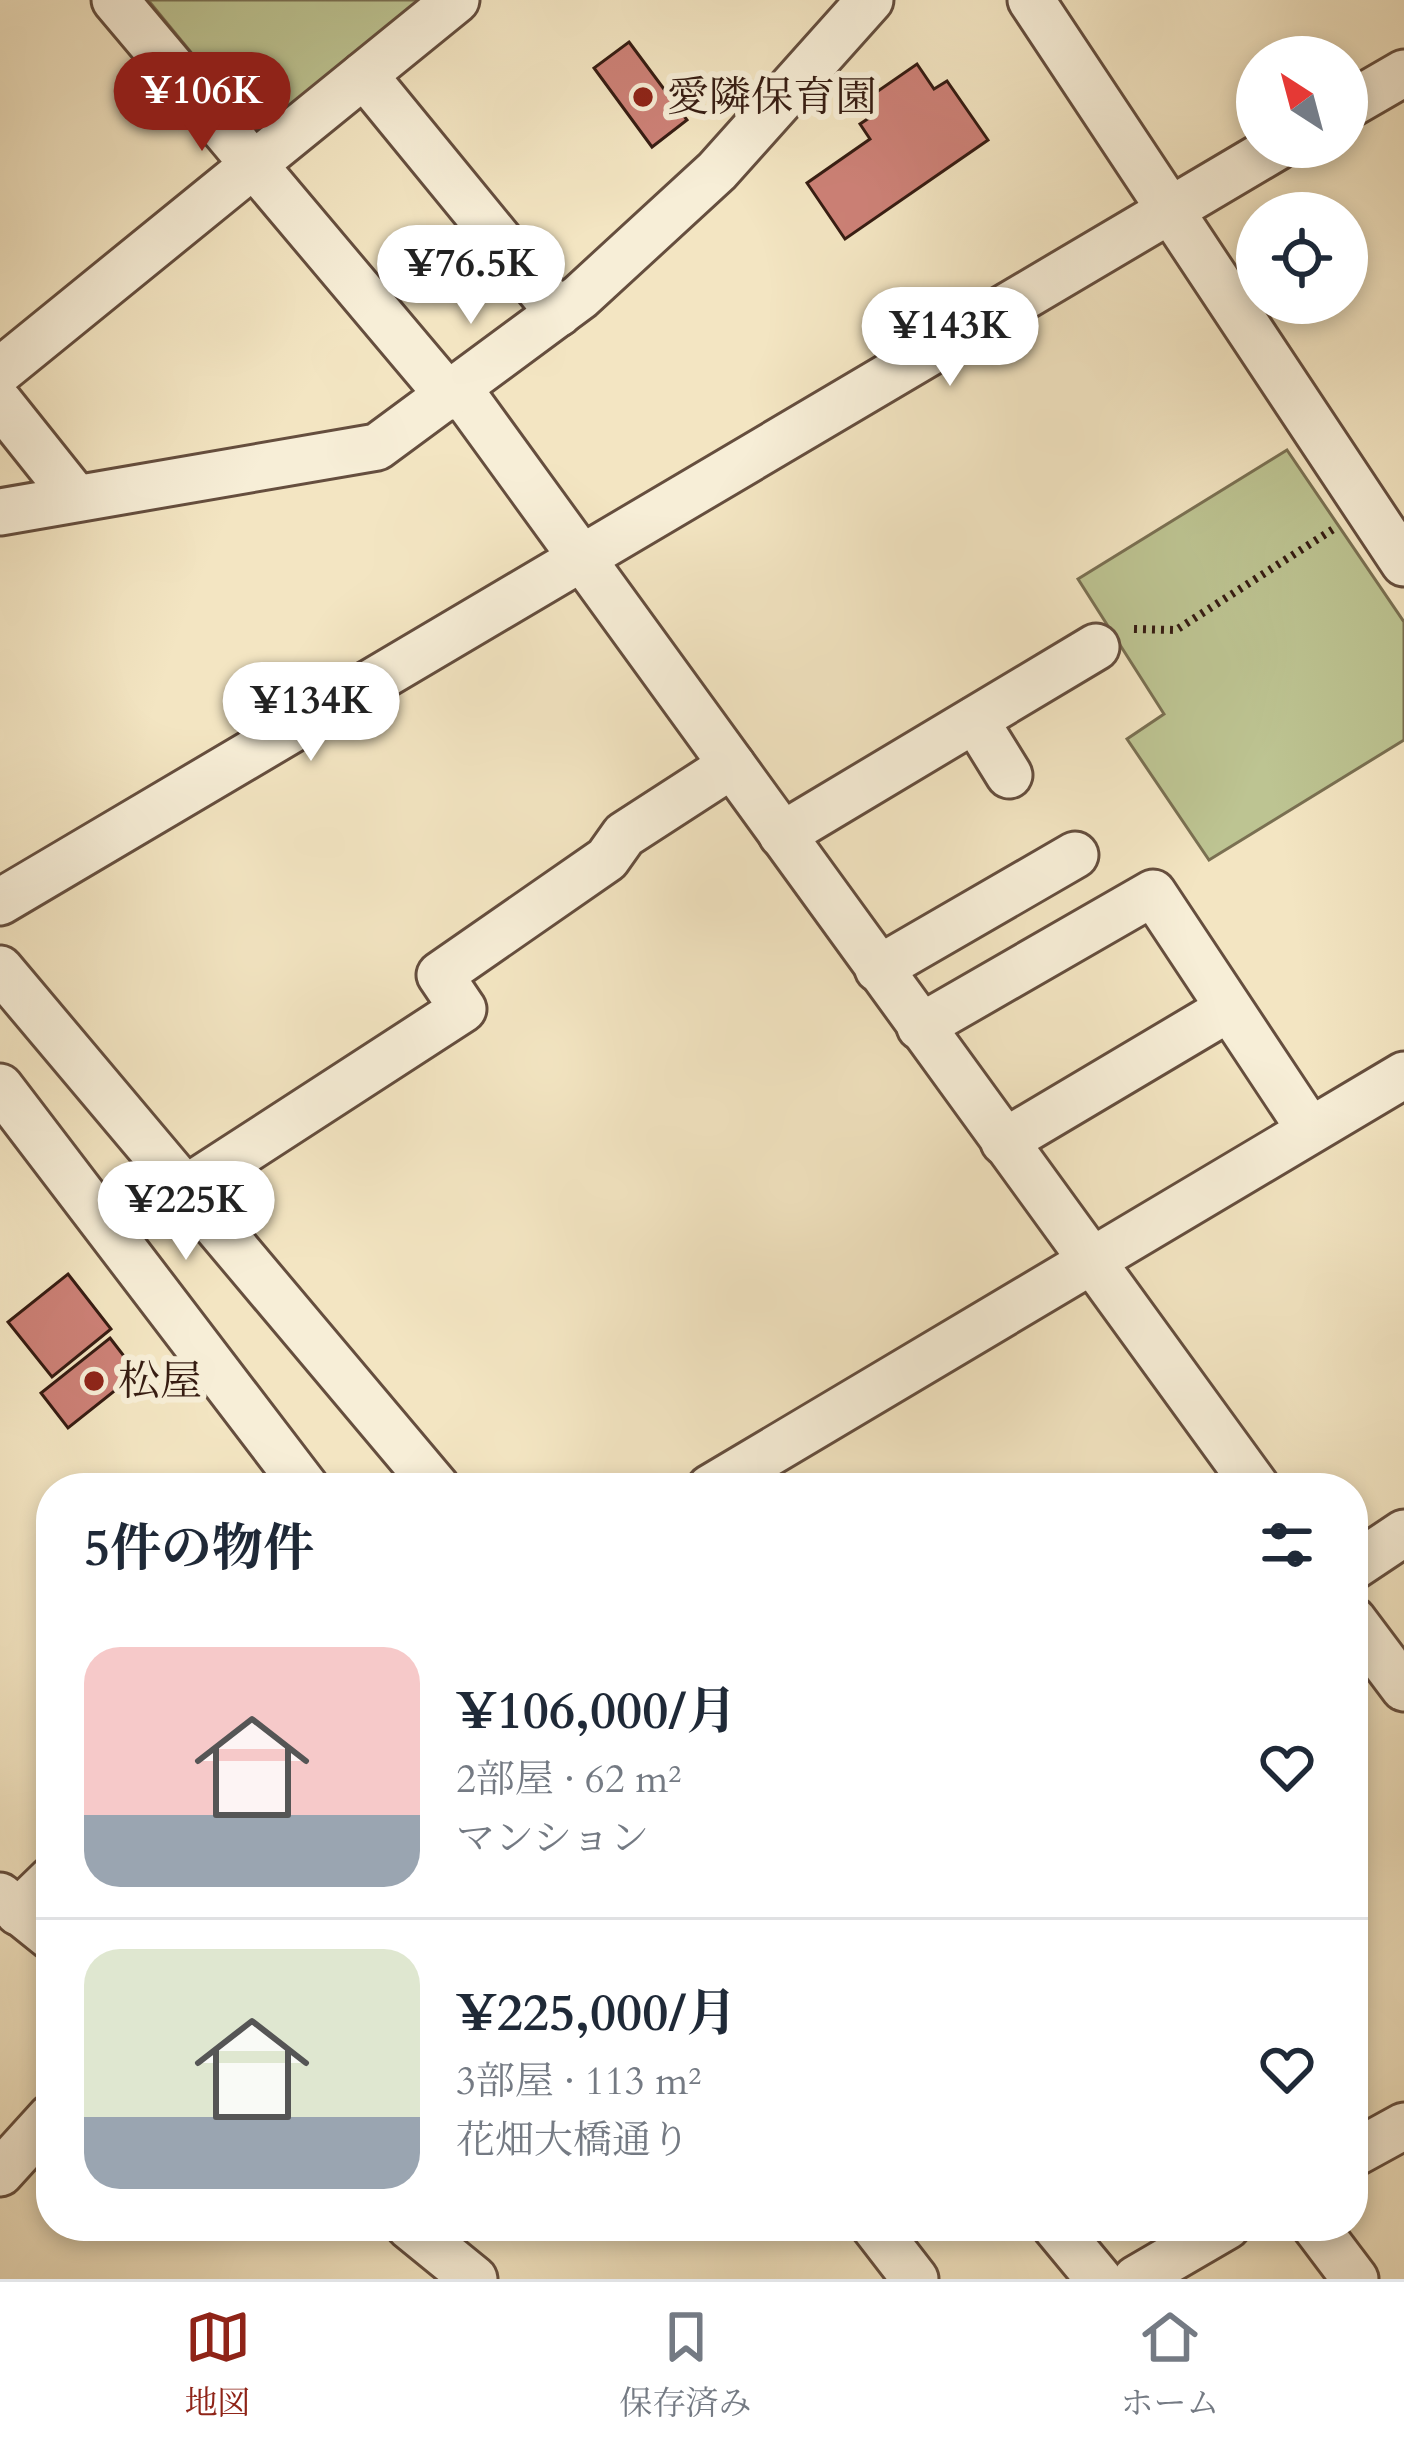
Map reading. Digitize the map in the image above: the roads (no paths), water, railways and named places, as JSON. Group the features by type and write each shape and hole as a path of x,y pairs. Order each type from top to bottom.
{"street":[{"path":"115,0 448,395 467,400 1246,1473"},
{"path":"0,370 456,0"},
{"path":"0,512 377,447 559,313 717,171 870,0"},
{"path":"1031,0 1404,563"},
{"path":"1368,94 1404,73"},
{"path":"364,75 559,313"},
{"path":"0,902 1240,168"},
{"path":"0,403 75,497"},
{"path":"782,835 1096,647"},
{"path":"976,720 1009,775"},
{"path":"184,1190 464,1010 440,975 607,859 624,835 732,765"},
{"path":"878,969 1075,855"},
{"path":"920,1027 1153,893 1310,1130"},
{"path":"0,969 424,1473"},
{"path":"1004,1142 1228,1009"},
{"path":"735,1473 1404,1075"},
{"path":"0,1087 295,1473"},
{"path":"1368,1557 1404,1533"},
{"path":"1368,1647 1404,1688"},
{"path":"1368,2146 1404,2126"},
{"path":"0,2173 36,2133"},
{"path":"427,2241 474,2279"},
{"path":"886,2241 915,2279"},
{"path":"1067,2241 1099,2279"},
{"path":"1136,2279 1201,2241"},
{"path":"1326,2241 1355,2279"}],"place":[{"name":"愛隣保育園","path":"643,97"},
{"name":"松屋","path":"94,1381"}]}
